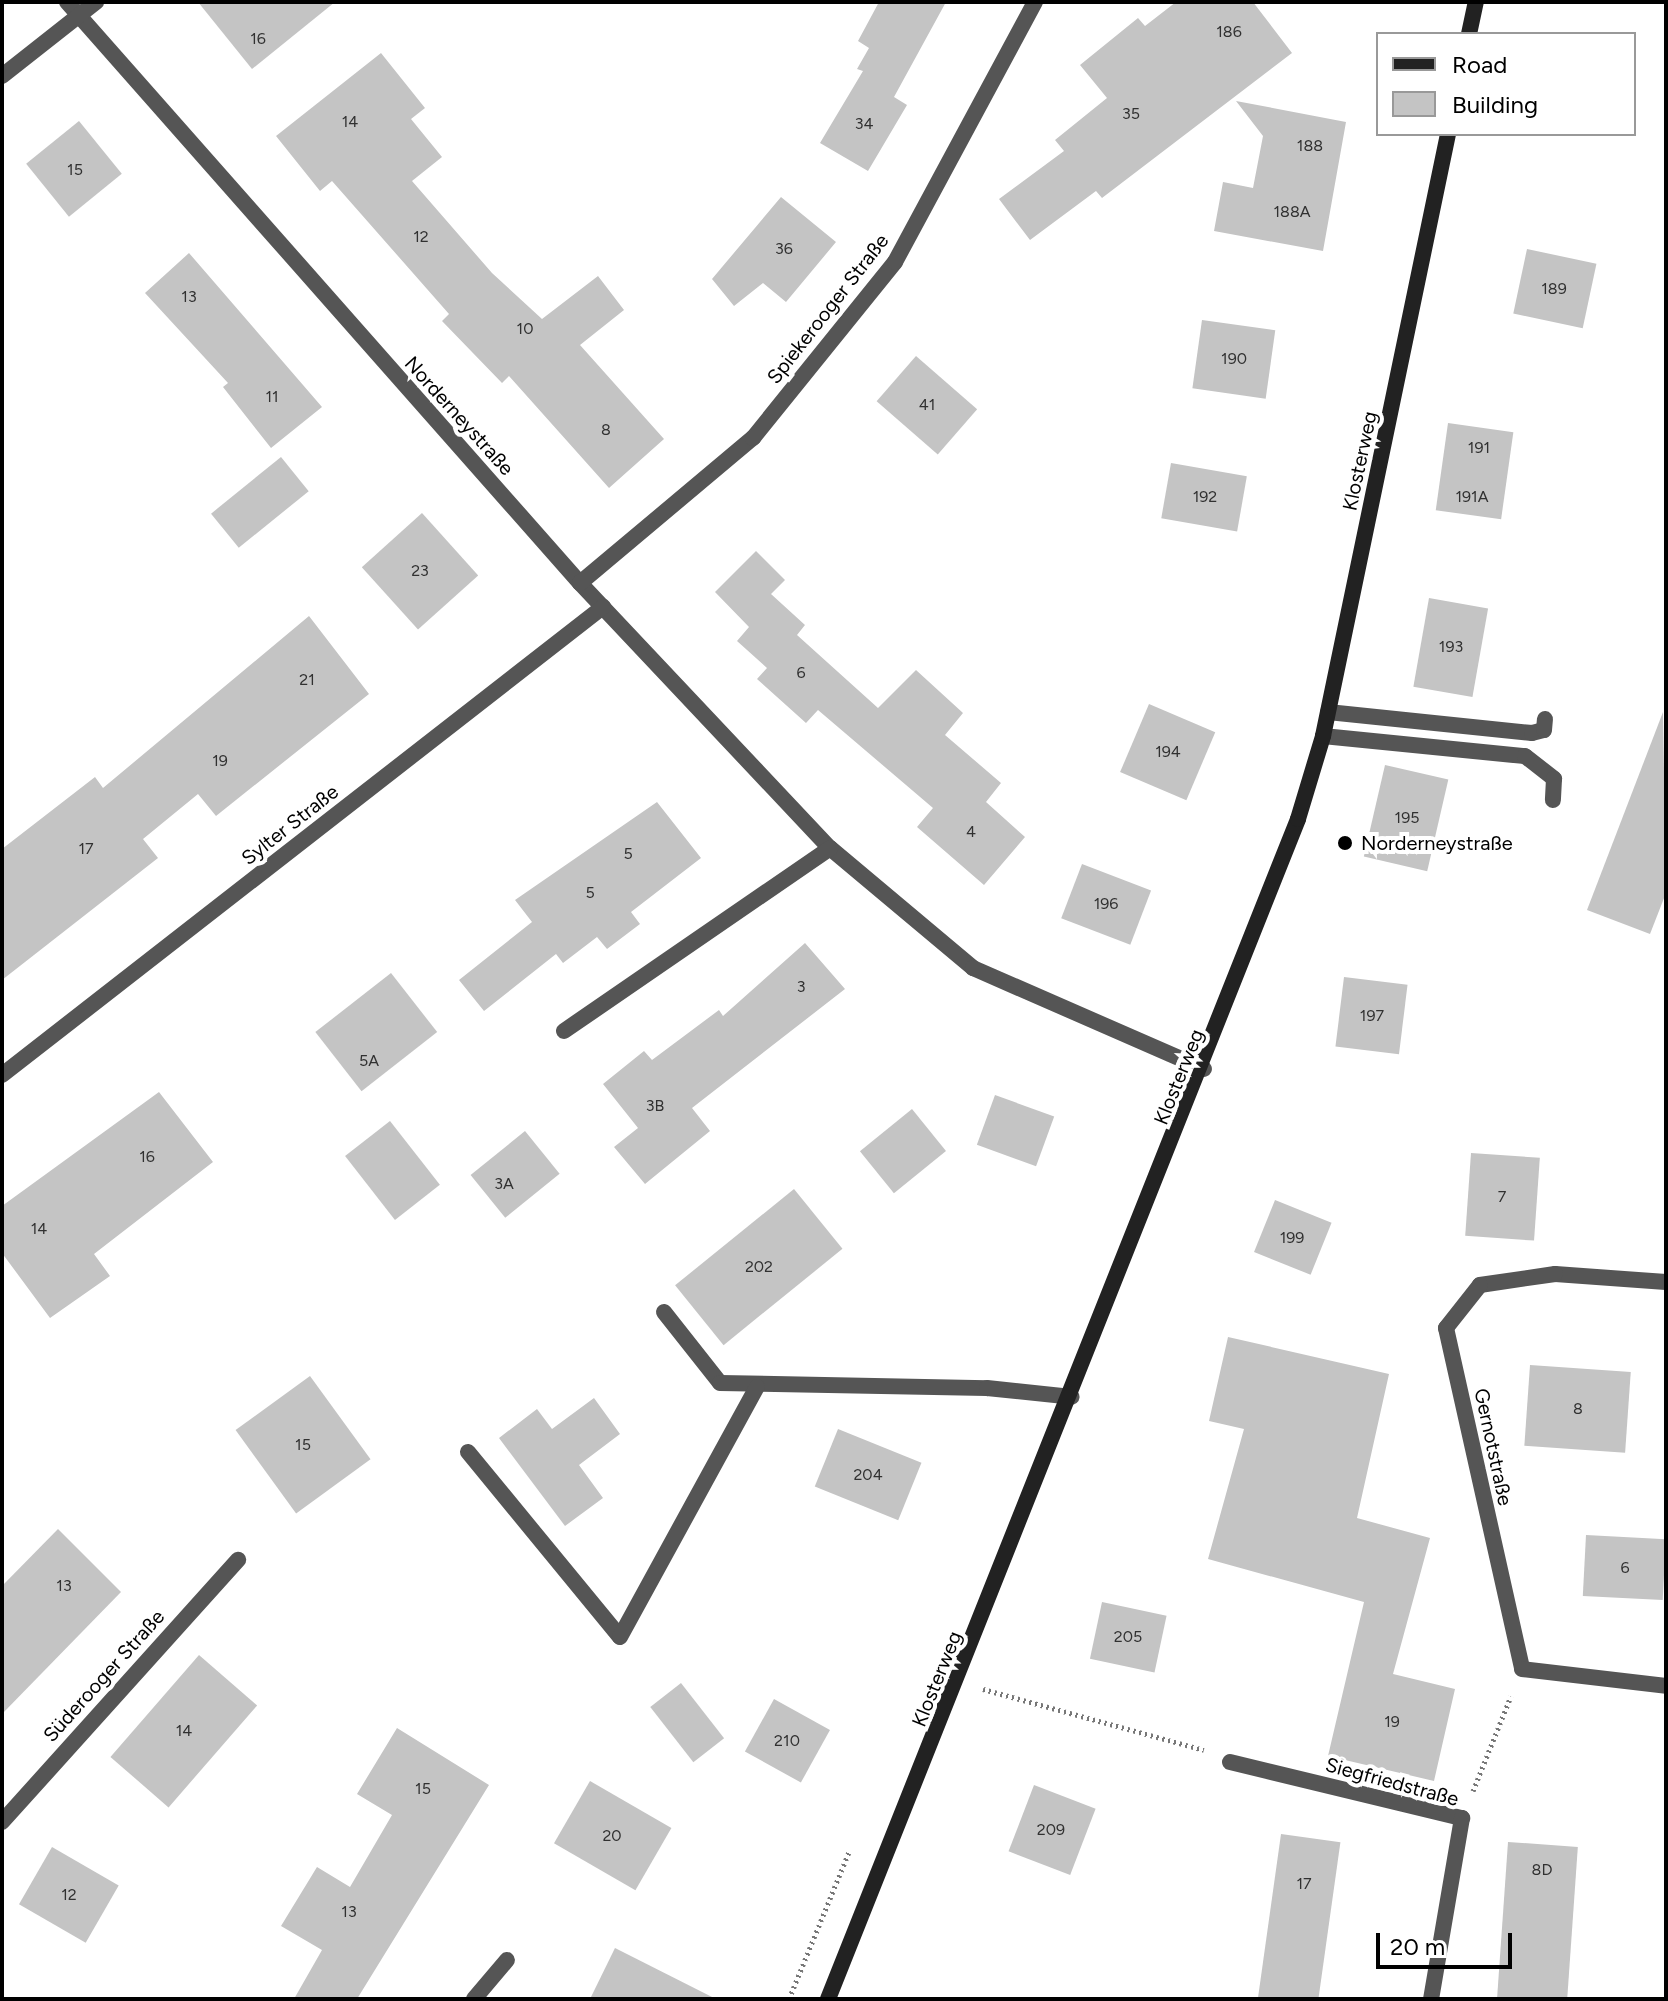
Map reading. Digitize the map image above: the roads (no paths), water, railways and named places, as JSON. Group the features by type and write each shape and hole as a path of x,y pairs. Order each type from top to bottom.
{"street":[{"name":"Norderneystraße","path":"67,2 580,583 830,848 973,968 1204,1069"},
{"path":"2,76 96,2"},
{"name":"Spiekerooger Straße","path":"580,583 753,438 895,262 1035,2"},
{"path":"1469,32 1476,2"},
{"name":"Klosterweg","path":"828,1999 1204,1069 1323,736 1448,136"},
{"name":"Sylter Straße","path":"2,1075 603,607"},
{"path":"1328,712 1532,733 1544,730 1545,719"},
{"path":"1323,736 1525,756 1554,779 1553,800"},
{"path":"564,1031 830,848"},
{"name":"Gernotstraße","path":"1666,1282 1555,1274 1480,1285 1446,1328 1522,1669 1666,1686"},
{"path":"664,1312 720,1383 757,1387 987,1388 1072,1397"},
{"path":"468,1452 620,1637 757,1387"},
{"name":"Süderooger Straße","path":"2,1822 238,1560"},
{"name":"Siegfriedstraße","path":"1230,1762 1462,1818 1431,1999"},
{"path":"474,1999 507,1960"}],"place":[{"name":"Norderneystraße","path":"1345,843"}]}
